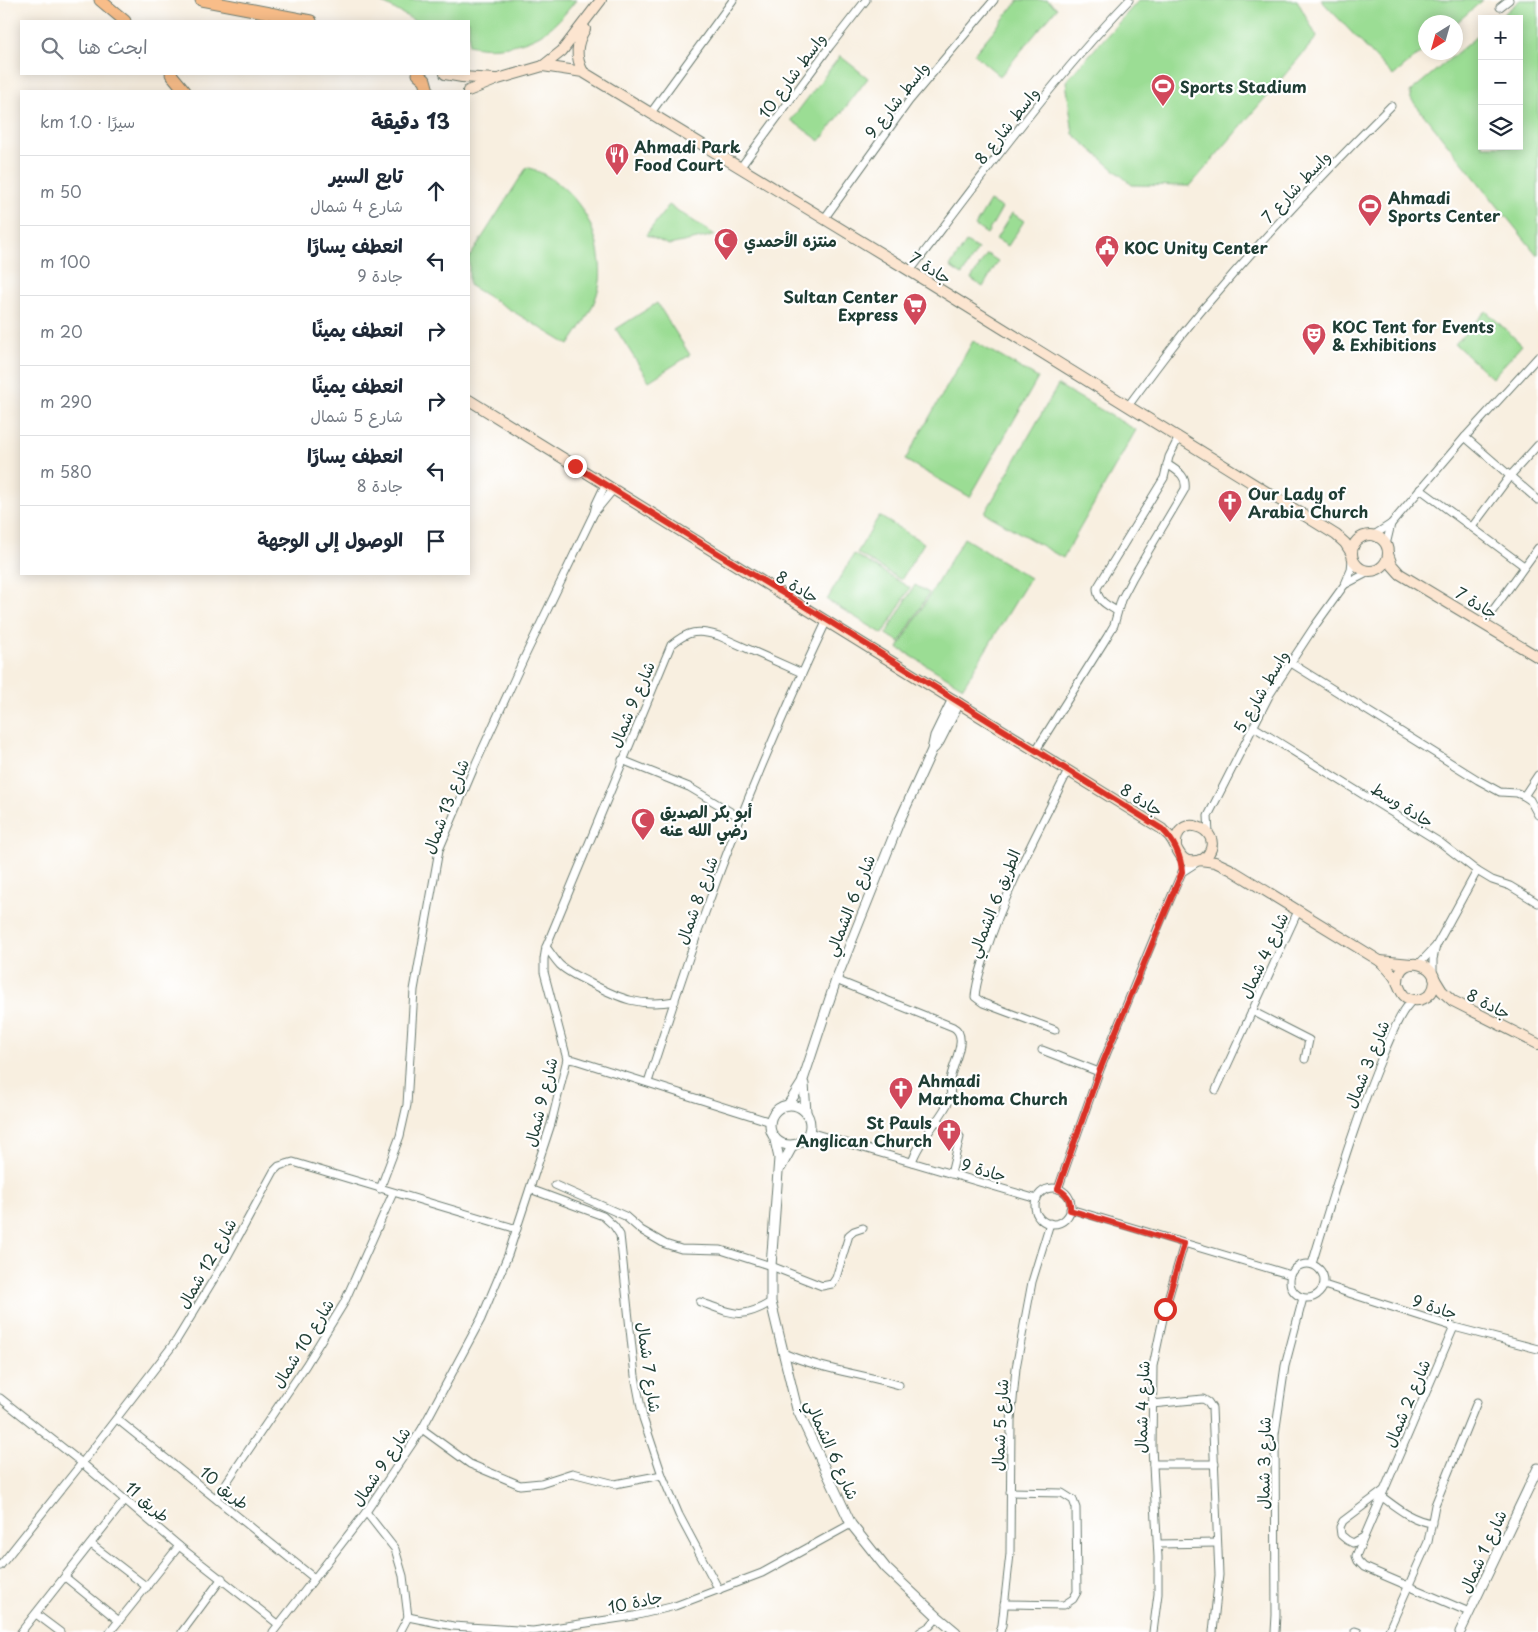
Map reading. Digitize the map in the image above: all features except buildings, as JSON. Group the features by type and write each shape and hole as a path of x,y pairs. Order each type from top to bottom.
{"main road":[{"path":"100,0 124,20"},
{"path":"202,0 306,20"},
{"path":"543,66 562,50 601,0"},
{"path":"583,72 578,62 577,49 580,38 601,0"},
{"name":"جادة 7","path":"470,90 498,79 543,66 583,72 910,271 1336,535 1345,543 1352,556"},
{"path":"172,75 184,90"},
{"path":"419,75 425,80 428,90"},
{"name":"جادة 7","path":"451,75 498,79"},
{"name":"جادة 8","path":"470,401 1162,829 1176,849"},
{"name":"جادة 7","path":"1336,535 1348,539 1361,537"},
{"path":"1374,535 1379,537 1387,550 1383,566 1374,570 1360,568 1352,556 1352,547 1361,537 1374,535"},
{"name":"جادة 7","path":"1387,550 1392,565 1400,574 1538,657"},
{"name":"جادة 7","path":"1374,570 1400,574"},
{"path":"1230,869 1203,828 1186,828 1175,841 1176,849 1187,861 1215,862 1230,869 1380,961 1390,971 1398,982 1401,993 1407,998 1418,1000 1432,991 1433,976 1425,966 1380,961"},
{"name":"جادة 8","path":"1162,829 1186,828"},
{"path":"1200,861 1209,854 1211,848 1210,837"},
{"path":"1398,982 1400,973 1405,967 1415,964"},
{"name":"جادة 8","path":"1433,976 1442,991 1453,1001 1538,1044"},
{"name":"جادة 8","path":"1418,1000 1438,998 1453,1001"}],"street":[{"path":"650,114 733,0"},
{"name":"واسط شارع 10","path":"740,168 866,0"},
{"name":"واسط شارع 9","path":"824,219 909,101 994,0"},
{"name":"واسط شارع 8","path":"910,271 1023,124 1105,25 1129,0"},
{"path":"1500,6 1509,0"},
{"name":"واسط شارع 7","path":"1128,406 1180,336 1237,268 1306,192 1391,106"},
{"path":"1374,535 1391,524 1465,437 1538,358"},
{"path":"1117,611 1100,600 1097,592 1098,584 1162,482 1170,453 1179,437"},
{"path":"1465,437 1538,500"},
{"path":"1472,527 1510,476 1538,445"},
{"path":"1036,750 1114,625 1123,595 1185,489 1186,482 1183,476 1168,464"},
{"name":"شارع 13 شمال","path":"380,1189 400,1136 407,1105 414,990 439,850 508,692 594,513 596,504 609,488"},
{"path":"1420,489 1524,566"},
{"path":"1387,550 1391,524"},
{"path":"1484,624 1538,548"},
{"name":"واسط شارع 5","path":"1208,816 1270,694 1345,584 1351,570 1352,556"},
{"name":"واسط شارع 5","path":"1345,584 1374,570"},
{"name":"شارع 8 شمال","path":"648,1082 706,910 741,818 802,673 827,620"},
{"name":"شارع 9 شمال","path":"272,1632 366,1512 422,1429 481,1319 508,1255 551,1124 567,1059 544,972 546,947 671,645 686,634 704,631 802,673"},
{"path":"1291,663 1485,784 1500,792 1517,793 1524,796 1530,800 1538,815"},
{"name":"شارع 6 الشمالي","path":"788,1105 798,1091 805,1076 836,980 900,820 932,750 935,736 956,701"},
{"name":"جادة وسط","path":"1254,728 1441,843 1477,871 1492,880 1510,886 1538,903"},
{"path":"622,760 689,787 741,818"},
{"name":"الطريق 6 الشمالي","path":"1055,1030 983,1003 975,997 976,985 993,932 1019,869 1068,770"},
{"path":"1524,796 1538,775"},
{"path":"1186,828 1208,816 1210,837"},
{"path":"1058,1189 1099,1072 1182,872 1176,849"},
{"path":"1182,872 1200,861"},
{"path":"1433,976 1433,959 1436,946 1477,871"},
{"name":"شارع 4 شمال","path":"1216,1090 1298,911"},
{"path":"1415,964 1436,946"},
{"path":"546,947 561,966 617,997 640,1003 656,1004 675,1001"},
{"path":"836,980 958,1030 961,1040 950,1079 950,1097 912,1162"},
{"name":"شارع 3 شمال","path":"1400,1016 1401,993"},
{"name":"شارع 3 شمال","path":"1312,1264 1375,1073 1400,1016 1407,1006 1418,1000"},
{"name":"شارع 4 شمال","path":"1252,1011 1309,1040 1305,1059"},
{"path":"1042,1050 1099,1072"},
{"path":"567,1059 648,1082 771,1122"},
{"name":"شارع 6 الشمالي","path":"805,1076 806,1112"},
{"path":"788,1105 800,1108 806,1112 809,1118 809,1132 806,1138 793,1145 779,1141 774,1136 771,1122 777,1111 788,1105"},
{"path":"936,1120 957,1132 960,1137 951,1174"},
{"name":"جادة 9","path":"809,1132 1037,1199"},
{"name":"شارع 6 الشمالي","path":"774,1136 778,1151 771,1266 771,1302 797,1409 851,1524 886,1568 956,1632"},
{"name":"شارع 6 الشمالي","path":"777,1176 793,1145"},
{"name":"شارع 12 شمال","path":"0,1566 117,1419 176,1341 226,1259 274,1171 279,1166 293,1162 517,1229"},
{"path":"555,1185 625,1216 641,1230 665,1244 681,1249 721,1250 771,1266 822,1286 832,1284 836,1278 849,1234 863,1228"},
{"name":"شارع 7 شمال","path":"530,1189 603,1216 614,1226 620,1235 635,1376 643,1418 662,1475 679,1515 718,1590"},
{"path":"1047,1189 1058,1189 1069,1198 1070,1210 1064,1220 1050,1223 1042,1220 1038,1215 1035,1205 1042,1192 1047,1189"},
{"name":"شارع 10 شمال","path":"216,1498 306,1365 344,1303 393,1193"},
{"path":"1070,1210 1291,1275"},
{"name":"شارع 5 شمال","path":"1000,1632 1010,1554 1011,1421 1016,1368 1032,1282 1050,1223"},
{"name":"شارع 4 شمال","path":"1153,1632 1158,1594 1158,1544 1153,1464 1153,1366 1165,1309 1184,1244"},
{"path":"1303,1264 1312,1264 1324,1276 1324,1285 1320,1293 1312,1298 1303,1298 1295,1293 1290,1285 1291,1275 1296,1268 1303,1264"},
{"name":"جادة 9","path":"1324,1285 1454,1327 1538,1349"},
{"name":"شارع 3 شمال","path":"1275,1632 1275,1434 1285,1366 1303,1298"},
{"path":"700,1302 733,1313 747,1314 771,1302"},
{"name":"شارع 2 شمال","path":"1454,1327 1362,1538 1356,1556 1364,1567 1469,1612"},
{"path":"783,1353 801,1360 899,1385"},
{"name":"طريق 11","path":"0,1398 82,1463 179,1546 278,1624"},
{"path":"1152,1404 1203,1399 1212,1408 1219,1575 1213,1632"},
{"path":"1388,1632 1428,1542 1435,1505 1477,1402"},
{"name":"طريق 10","path":"117,1419 314,1578"},
{"path":"422,1429 470,1464 520,1485 540,1483 572,1474 615,1484 662,1475"},
{"path":"1153,1464 1215,1464"},
{"name":"شارع 1 شمال","path":"1460,1632 1534,1484 1538,1468"},
{"path":"1004,1604 1064,1605 1073,1599 1077,1592 1076,1508 1073,1500 1062,1493 1010,1492"},
{"path":"1382,1493 1409,1517 1432,1523"},
{"name":"شارع 2 شمال","path":"1362,1538 1353,1543 1346,1540 1341,1535 1340,1527 1343,1521 1382,1493"},
{"path":"21,1632 125,1500"},
{"path":"366,1512 395,1549 403,1576 408,1617 400,1632"},
{"name":"جادة 10","path":"408,1617 453,1626 533,1631 563,1629 634,1616 675,1606 762,1573 851,1524"},
{"path":"1158,1544 1217,1543"},
{"path":"91,1544 147,1587"},
{"path":"110,1632 179,1546"},
{"path":"65,1577 119,1621"},
{"path":"182,1632 222,1578"},
{"path":"36,1614 60,1632"},
{"path":"920,1632 930,1626 938,1617"}],"green space":[{"path":"374,0 576,0 560,19 540,35 515,45 487,48 470,45 470,20 413,20"},
{"path":"1019,0 1047,0 1057,8 1000,76 974,54"},
{"name":"Sports Stadium","path":"1139,0 1297,0 1317,37 1190,186 1132,185 1073,134 1066,81"},
{"path":"1321,0 1483,0 1463,17 1463,15 1418,15 1418,55 1393,76"},
{"path":"1520,0 1538,0 1538,256 1411,99 1410,92 1448,60 1463,60 1463,48 1478,35 1478,150 1523,150 1523,15 1503,15"},
{"path":"840,56 868,78 820,141 791,120"},
{"path":"527,167 541,173 564,188 574,198 589,222 598,249 601,273 594,303 587,318 569,345 470,286 470,256"},
{"path":"990,201 1002,208 987,234 975,226"},
{"path":"669,205 715,235 669,245 646,235"},
{"path":"1012,213 1024,221 1008,246 996,239"},
{"path":"966,242 978,249 962,275 950,267"},
{"path":"987,254 998,261 983,287 971,279"},
{"path":"657,303 690,355 649,381 616,329"},
{"path":"1486,311 1522,345 1492,378 1455,344"},
{"path":"973,341 1038,378 970,497 905,460"},
{"path":"1058,385 1136,430 1063,558 985,513"},
{"path":"879,516 924,543 901,580 857,553"},
{"path":"964,538 1030,578 963,687 898,648"},
{"path":"854,554 910,588 883,634 827,600"},
{"path":"915,585 929,593 900,642 886,634"}],"place":[{"name":"Sports Stadium","path":"1163,107"},
{"name":"Ahmadi Park Food Court","path":"617,176"},
{"name":"Ahmadi Sports Center","path":"1370,227"},
{"name":"منتزه الأحمدي","path":"726,261"},
{"name":"KOC Unity Center","path":"1107,268"},
{"name":"Sultan Center Express","path":"915,326"},
{"name":"KOC Tent for Events & Exhibitions","path":"1314,356"},
{"name":"Our Lady of Arabia Church","path":"1230,523"},
{"name":"أبو بكر الصديق رضي الله عنه","path":"643,841"},
{"name":"Ahmadi Marthoma Church","path":"901,1110"},
{"name":"St Pauls Anglican Church","path":"949,1152"}],"route":[{"path":"575,466 1068,770 1162,829 1170,838 1176,847 1182,872 1099,1072 1058,1189 1069,1198 1071,1203 1070,1210 1184,1244 1165,1309"}]}
